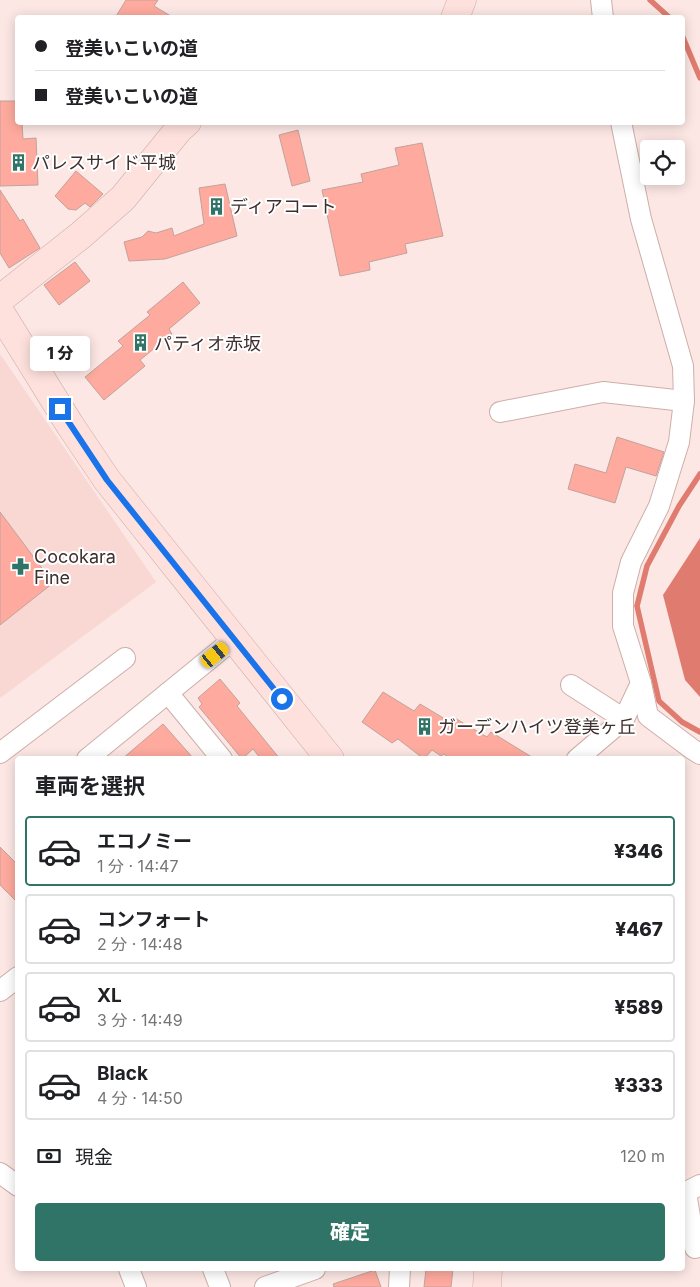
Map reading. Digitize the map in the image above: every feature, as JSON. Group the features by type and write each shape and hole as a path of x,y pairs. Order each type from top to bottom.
{"street":[{"path":"456,15 462,0"},
{"path":"601,0 603,15"},
{"path":"0,299 81,236 123,198 184,125"},
{"path":"623,125 641,219 682,366 684,401 679,442 659,506 631,562 623,593 624,626 642,684 648,716 691,755"},
{"path":"0,312 90,456 124,503 328,756"},
{"path":"500,412 603,392 684,401"},
{"path":"91,756 234,639"},
{"path":"0,753 125,658"},
{"path":"581,756 624,719 642,684"},
{"path":"572,685 624,719"},
{"path":"168,693 220,756"},
{"path":"0,1173 15,1184"},
{"path":"690,1190 695,1248"},
{"path":"130,1271 136,1287"},
{"path":"214,1271 220,1287"},
{"path":"266,1287 310,1271"},
{"path":"399,1287 400,1271"},
{"path":"487,1287 488,1271"}],"shaded area":[{"path":"0,354 156,582 0,698"},
{"path":"700,538 700,697 685,680 663,595"}],"building":[{"path":"126,0 158,0 154,6 169,15 117,15"},
{"name":"パレスサイド平城","path":"0,101 15,101 15,125 22,125 23,139 36,138 38,185 0,186"},
{"path":"298,130 310,181 292,186 279,135"},
{"path":"422,143 443,236 405,244 407,253 369,262 370,270 340,276 322,190 363,182 361,174 399,165 395,148"},
{"path":"76,171 103,194 90,207 85,203 76,210 68,209 55,196"},
{"path":"225,184 237,236 165,259 129,261 124,242 142,237 148,231 156,233 172,228 174,236 204,224 199,188"},
{"path":"0,190 20,221 23,219 40,248 9,268 0,253"},
{"path":"75,262 90,281 59,305 44,285"},
{"name":"パティオ赤坂","path":"183,282 200,303 169,329 172,334 140,360 145,366 104,400 85,377 123,346 118,341 150,315 147,312"},
{"path":"617,437 664,452 656,476 626,467 615,503 568,489 575,464 606,473"},
{"name":"Cocokara Fine","path":"0,512 53,583 0,625"},
{"path":"220,679 240,703 237,706 278,756 259,756 253,749 245,756 240,756 199,707 202,704 198,698"},
{"name":"ガーデンハイツ登美ヶ丘","path":"383,692 414,711 420,704 450,722 453,717 487,737 491,732 530,756 446,756 444,754 441,756 432,750 427,756 420,756 398,739 392,743 362,722"},
{"path":"163,724 191,756 126,756"},
{"path":"0,847 15,862 15,900 0,885"},
{"path":"375,1271 381,1287 334,1287 333,1284"},
{"path":"426,1271 453,1271 451,1287 424,1287"}],"waterway":[{"path":"650,0 667,15"},
{"path":"685,42 700,78"},
{"path":"700,474 679,506 647,566 637,606 659,701 682,722 700,732"}],"place":[{"name":"パレスサイド平城","path":"18,162"},
{"name":"ディアコート","path":"216,206"},
{"name":"パティオ赤坂","path":"140,343"},
{"name":"Cocokara Fine","path":"20,566"},
{"name":"ガーデンハイツ登美ヶ丘","path":"424,726"}],"route":[{"path":"60,409 90,456 124,503 282,699"}]}
